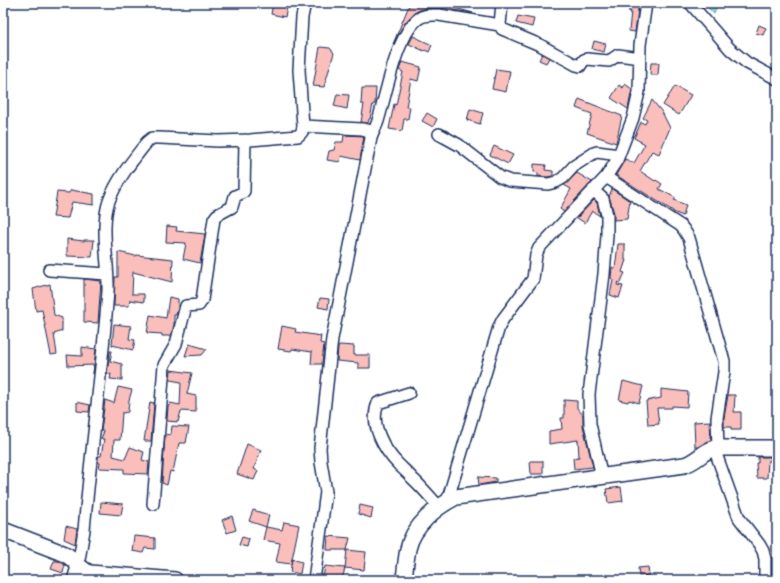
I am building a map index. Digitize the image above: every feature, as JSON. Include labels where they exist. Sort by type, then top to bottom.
[{"type":"street","points":[[73,580],[84,530],[106,322],[106,230],[109,202],[114,189],[121,177],[149,140],[160,138],[218,141],[298,136],[302,132],[300,70],[302,17],[305,3]]},
{"type":"street","points":[[502,3],[500,25],[502,29],[540,45],[578,66],[582,65],[584,60],[587,59],[609,61],[620,55],[640,58]]},
{"type":"street","points":[[443,505],[501,323],[533,279],[536,254],[539,248],[606,177],[614,166],[619,155],[633,118],[639,92],[640,58],[646,3]]},
{"type":"street","points":[[690,3],[730,49],[747,63],[777,79]]},
{"type":"street","points":[[314,580],[326,492],[320,448],[332,339],[371,138],[378,122],[390,73],[402,42],[410,27],[418,19],[428,15],[438,15],[500,25]]},
{"type":"street","points":[[302,126],[362,128],[370,133],[371,138]]},
{"type":"street","points":[[439,134],[459,145],[500,177],[510,181],[548,184],[563,178],[574,166],[594,153],[597,152],[619,155]]},
{"type":"street","points":[[153,504],[164,365],[176,344],[185,307],[187,305],[200,305],[202,300],[214,220],[217,215],[231,208],[235,196],[244,191],[245,140]]},
{"type":"street","points":[[606,177],[680,226],[689,238],[724,361],[724,372],[717,418],[716,447],[739,518],[763,551],[765,559],[765,580]]},
{"type":"street","points":[[593,190],[603,199],[607,215],[604,274],[589,394],[590,424],[602,477]]},
{"type":"street","points":[[49,270],[107,274]]},
{"type":"street","points":[[409,393],[378,403],[375,414],[376,425],[382,442],[398,464],[443,505]]},
{"type":"street","points":[[404,580],[408,549],[412,539],[422,523],[443,505],[456,497],[684,465],[694,461],[704,452],[716,447],[777,448]]},
{"type":"street","points":[[3,530],[65,554],[72,558],[84,571],[90,573],[175,580]]},
{"type":"water","points":[[704,3],[718,3],[714,14]]},
{"type":"building","points":[[273,3],[288,3],[285,17],[271,14]]},
{"type":"building","points":[[410,3],[438,3],[473,13],[439,8],[427,8],[420,10],[414,13],[405,23],[393,44]]},
{"type":"building","points":[[629,3],[639,3],[635,32],[629,31],[631,11],[629,12]]},
{"type":"building","points":[[518,16],[534,19],[532,27],[516,23]]},
{"type":"building","points":[[759,25],[766,28],[763,35],[756,33]]},
{"type":"building","points":[[413,36],[432,45],[429,52],[409,44]]},
{"type":"building","points":[[594,41],[606,44],[604,52],[592,49]]},
{"type":"building","points":[[320,47],[330,48],[334,53],[324,87],[313,86]]},
{"type":"building","points":[[542,54],[549,58],[546,63],[539,60]]},
{"type":"building","points":[[402,62],[421,67],[418,81],[411,79],[406,107],[410,107],[408,119],[404,119],[402,131],[389,129],[403,72],[399,70]]},
{"type":"building","points":[[651,63],[659,63],[658,75],[650,75]]},
{"type":"building","points":[[496,69],[510,71],[506,92],[492,89]]},
{"type":"building","points":[[625,84],[632,89],[628,109],[611,98],[619,85],[623,88]]},
{"type":"building","points":[[675,86],[691,95],[679,115],[663,105]]},
{"type":"building","points":[[362,88],[376,88],[375,104],[373,104],[368,123],[361,122],[364,104],[361,104]]},
{"type":"building","points":[[337,94],[349,95],[347,109],[334,106]]},
{"type":"building","points":[[579,99],[622,116],[616,143],[587,133],[592,114],[576,108]]},
{"type":"building","points":[[652,100],[662,112],[670,128],[659,154],[652,151],[640,171],[662,184],[659,189],[676,198],[674,200],[686,205],[683,216],[673,212],[616,175],[625,159],[634,163],[645,144],[634,138],[641,122],[645,124],[647,120],[643,118]]},
{"type":"building","points":[[470,109],[483,113],[480,124],[467,120]]},
{"type":"building","points":[[427,113],[437,119],[433,127],[422,121]]},
{"type":"building","points":[[344,135],[364,136],[360,160],[341,156],[340,162],[327,160],[329,151],[334,150],[336,142],[343,142]]},
{"type":"building","points":[[494,146],[513,155],[508,164],[490,155]]},
{"type":"building","points":[[534,164],[546,165],[545,170],[553,171],[553,176],[538,176],[538,173],[534,172]]},
{"type":"building","points":[[577,173],[592,182],[564,212],[560,209],[571,189],[564,185]]},
{"type":"building","points":[[612,189],[630,201],[627,219],[614,220],[614,213],[609,196]]},
{"type":"building","points":[[71,190],[94,194],[94,205],[72,202],[68,218],[53,217],[57,192],[69,193]]},
{"type":"building","points":[[594,200],[597,203],[600,216],[592,211],[585,223],[577,218]]},
{"type":"building","points":[[167,226],[177,227],[176,231],[205,234],[200,263],[183,259],[186,243],[166,242]]},
{"type":"building","points":[[67,239],[84,241],[94,240],[92,257],[67,256]]},
{"type":"building","points":[[618,244],[625,244],[626,260],[622,272],[625,273],[620,283],[618,282],[617,285],[623,286],[619,298],[610,295],[613,280],[611,278],[612,267],[615,269]]},
{"type":"building","points":[[118,252],[136,256],[173,259],[172,282],[133,272],[132,294],[144,294],[144,302],[130,300],[129,306],[114,306],[115,277],[118,277]]},
{"type":"building","points":[[84,279],[101,281],[98,323],[84,322]]},
{"type":"building","points":[[50,284],[54,315],[62,318],[62,331],[54,334],[57,354],[51,355],[42,310],[36,311],[33,289]]},
{"type":"building","points":[[169,297],[178,299],[178,308],[176,315],[174,315],[174,325],[171,336],[147,333],[150,315],[166,318]]},
{"type":"building","points":[[320,298],[329,299],[328,309],[318,307]]},
{"type":"building","points":[[114,324],[131,326],[129,339],[135,340],[133,350],[112,345]]},
{"type":"building","points":[[282,326],[296,329],[295,332],[321,336],[320,343],[324,344],[322,364],[311,364],[312,352],[292,349],[291,351],[278,349]]},
{"type":"building","points":[[189,344],[207,349],[202,355],[185,356]]},
{"type":"building","points":[[338,346],[354,346],[354,355],[370,355],[370,368],[358,368],[358,363],[337,361]]},
{"type":"building","points":[[82,347],[96,349],[93,374],[94,365],[68,366],[67,355],[82,356]]},
{"type":"building","points":[[110,351],[112,351],[110,361],[122,364],[122,380],[110,379],[111,374],[107,374]]},
{"type":"building","points":[[171,370],[192,373],[187,394],[196,396],[196,412],[181,411],[178,422],[167,421],[168,406],[170,403],[180,405],[181,382],[170,380]]},
{"type":"building","points":[[623,381],[643,386],[639,403],[629,400],[628,402],[619,400]]},
{"type":"building","points":[[118,387],[132,390],[128,412],[122,413],[120,440],[114,440],[113,456],[125,459],[130,447],[144,452],[142,460],[149,462],[148,474],[124,473],[124,469],[99,468],[100,463],[98,462],[98,456],[101,456],[104,439],[101,439],[104,431],[101,431],[105,400],[114,403]]},
{"type":"building","points":[[661,389],[688,392],[687,407],[672,406],[672,408],[657,408],[659,424],[648,425],[646,401],[661,398]]},
{"type":"building","points":[[728,395],[735,395],[734,412],[741,412],[741,430],[731,430],[731,427],[724,427]]},
{"type":"building","points":[[564,400],[577,401],[577,408],[583,415],[583,426],[593,467],[574,469],[573,458],[579,457],[578,440],[549,444],[549,431],[562,429],[561,418],[564,418]]},
{"type":"building","points":[[77,402],[90,405],[89,412],[77,411]]},
{"type":"building","points":[[150,402],[154,403],[151,441],[144,441]]},
{"type":"building","points":[[710,421],[711,440],[698,447],[695,447],[694,422]]},
{"type":"building","points":[[172,426],[189,427],[186,443],[179,443],[173,472],[170,471],[167,485],[162,483],[165,435],[171,434]]},
{"type":"building","points":[[247,444],[261,450],[254,469],[258,471],[254,480],[237,474]]},
{"type":"building","points":[[758,457],[771,457],[771,461],[768,461],[767,478],[757,478],[756,463],[758,463]]},
{"type":"building","points":[[530,461],[543,461],[543,474],[531,474]]},
{"type":"building","points":[[478,477],[496,478],[496,482],[479,485]]},
{"type":"building","points":[[621,487],[623,501],[608,503],[606,489]]},
{"type":"building","points":[[101,502],[123,504],[121,515],[100,513]]},
{"type":"building","points":[[360,505],[373,508],[371,518],[358,514]]},
{"type":"building","points":[[253,510],[269,515],[266,527],[249,521]]},
{"type":"building","points":[[232,516],[236,530],[227,533],[222,520]]},
{"type":"building","points":[[284,522],[299,525],[291,564],[276,562],[280,543],[263,540],[266,527],[282,530]]},
{"type":"building","points":[[66,526],[77,529],[75,544],[64,539]]},
{"type":"building","points":[[134,536],[155,538],[155,549],[145,548],[143,553],[132,551]]},
{"type":"building","points":[[328,536],[350,538],[347,550],[327,550]]},
{"type":"building","points":[[242,537],[249,539],[247,547],[239,545]]},
{"type":"building","points":[[347,550],[366,552],[364,570],[345,568]]},
{"type":"building","points":[[292,559],[302,562],[300,574],[290,572]]},
{"type":"building","points":[[54,561],[59,561],[65,565],[63,573],[51,569]]},
{"type":"building","points":[[325,566],[345,568],[342,580],[323,578]]},
{"type":"building","points":[[648,567],[649,575],[639,576],[638,568]]}]
